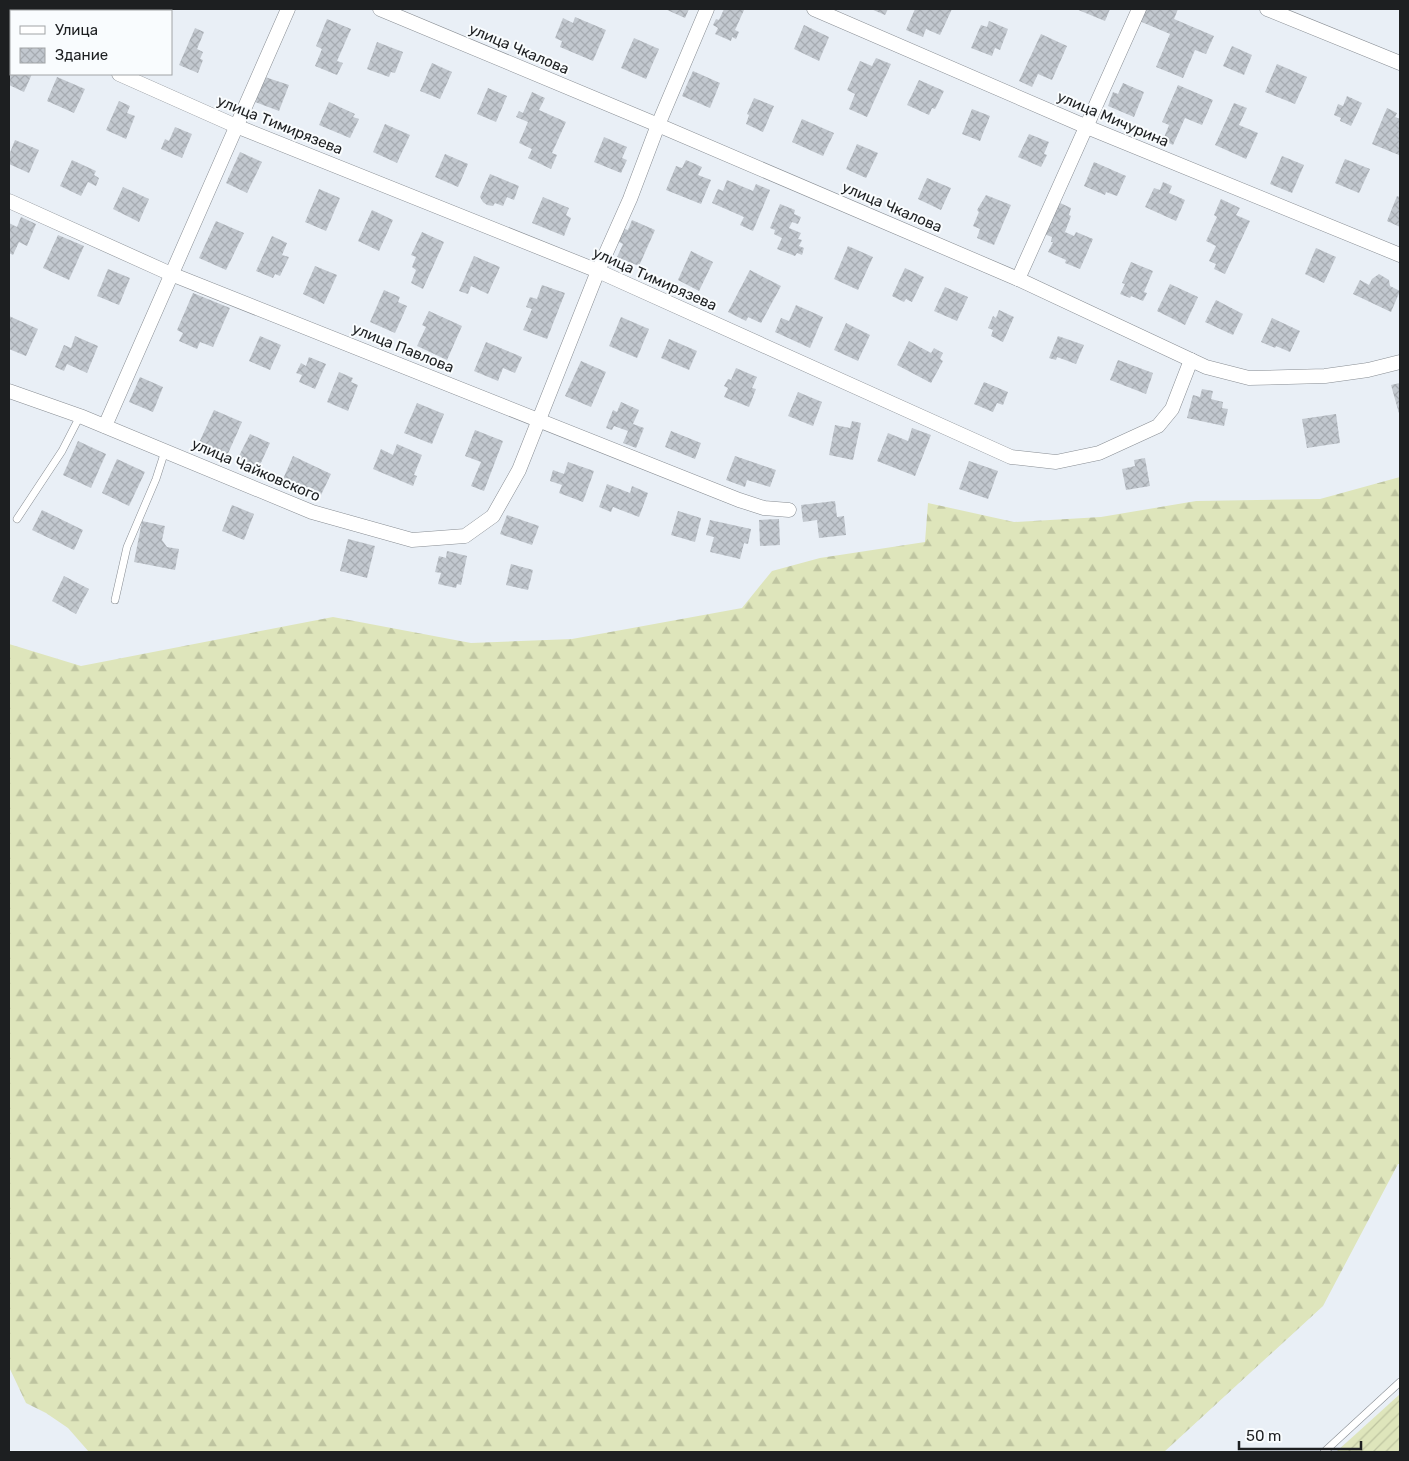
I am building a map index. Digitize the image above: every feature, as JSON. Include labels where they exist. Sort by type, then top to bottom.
[{"type":"street","points":[[105,426],[288,9]]},
{"type":"street","name":"улица Чкалова","points":[[380,9],[658,124],[1018,279],[1206,367],[1249,378],[1325,376],[1368,370],[1400,362]]},
{"type":"street","points":[[538,420],[598,271],[630,199],[658,124],[707,9]]},
{"type":"street","name":"улица Мичурина","points":[[814,9],[1087,127],[1400,255]]},
{"type":"street","points":[[1018,279],[1138,9]]},
{"type":"street","points":[[1267,9],[1400,63]]},
{"type":"street","name":"улица Тимирязева","points":[[121,75],[236,126],[598,271],[1011,457],[1056,462],[1099,453],[1158,426],[1172,409],[1191,360]]},
{"type":"street","name":"улица Павлова","points":[[9,201],[172,274],[739,500],[764,508],[790,510]]},
{"type":"street","name":"улица Чайковского","points":[[9,391],[80,416],[166,450],[312,512],[412,540],[465,536],[493,516],[519,470],[538,420]]},
{"type":"lane","points":[[17,519],[62,452],[80,416]]},
{"type":"lane","points":[[115,600],[127,546],[156,479],[166,450]]},
{"type":"lane","points":[[1324,1452],[1400,1382]]},
{"type":"green space","points":[[1400,477],[1400,1164],[1398,1164],[1323,1306],[1164,1452],[89,1452],[68,1428],[46,1413],[26,1403],[9,1367],[9,644],[81,666],[333,617],[471,643],[572,639],[742,608],[772,571],[820,558],[925,542],[928,503],[1014,522],[1101,517],[1196,501],[1320,499]]},
{"type":"green space","points":[[1400,1394],[1400,1452],[1336,1452]]},
{"type":"building","points":[[68,9],[92,9],[92,10]]},
{"type":"building","points":[[665,9],[689,9],[685,18]]},
{"type":"building","points":[[724,9],[744,10],[735,30],[739,32],[736,39],[732,37],[731,41],[715,34],[718,28],[713,25],[716,19],[719,20]]},
{"type":"building","points":[[871,9],[888,9],[885,15]]},
{"type":"building","points":[[915,9],[952,9],[940,35],[926,29],[923,37],[906,30]]},
{"type":"building","points":[[1076,9],[1110,9],[1105,21]]},
{"type":"building","points":[[1142,9],[1178,9],[1174,19],[1214,36],[1206,54],[1195,50],[1183,78],[1156,67],[1170,34],[1137,20]]},
{"type":"building","points":[[575,17],[606,30],[593,61],[560,47],[562,41],[555,38],[563,18],[573,23]]},
{"type":"building","points":[[327,19],[351,29],[337,61],[343,63],[337,75],[315,66],[322,49],[316,46]]},
{"type":"building","points":[[989,21],[1008,29],[1000,50],[995,48],[992,56],[971,48],[981,25],[987,27]]},
{"type":"building","points":[[804,25],[829,37],[819,61],[794,49]]},
{"type":"building","points":[[195,28],[204,32],[197,49],[203,52],[200,59],[203,60],[198,73],[179,65]]},
{"type":"building","points":[[1041,34],[1067,46],[1052,80],[1038,74],[1032,87],[1019,81]]},
{"type":"building","points":[[634,38],[659,49],[646,79],[621,68]]},
{"type":"building","points":[[377,42],[403,52],[395,73],[391,72],[389,77],[367,69]]},
{"type":"building","points":[[1232,46],[1252,55],[1244,75],[1223,66]]},
{"type":"building","points":[[9,56],[10,75],[32,75],[24,92],[9,85]]},
{"type":"building","points":[[876,58],[891,64],[867,117],[849,109],[855,94],[847,90],[860,61],[872,66]]},
{"type":"building","points":[[432,63],[452,72],[440,99],[420,91]]},
{"type":"building","points":[[1277,64],[1307,77],[1295,104],[1265,92]]},
{"type":"building","points":[[693,71],[720,83],[710,108],[682,96]]},
{"type":"building","points":[[57,77],[85,89],[74,113],[47,101]]},
{"type":"building","points":[[265,77],[289,85],[279,111],[255,102]]},
{"type":"building","points":[[919,80],[944,91],[935,109],[932,108],[929,115],[907,105]]},
{"type":"building","points":[[1123,83],[1144,92],[1134,117],[1108,106],[1113,92],[1118,94]]},
{"type":"building","points":[[1178,85],[1213,100],[1202,125],[1185,118],[1173,145],[1163,140],[1169,125],[1162,122]]},
{"type":"building","points":[[488,88],[507,96],[496,122],[477,114]]},
{"type":"building","points":[[532,92],[545,98],[539,110],[566,122],[552,153],[557,155],[551,169],[528,158],[532,149],[519,143],[528,122],[516,117],[519,111],[523,113]]},
{"type":"building","points":[[1347,96],[1362,103],[1351,126],[1340,121],[1341,118],[1334,115],[1338,104],[1343,106]]},
{"type":"building","points":[[754,98],[774,106],[763,132],[746,124],[749,115],[747,114]]},
{"type":"building","points":[[119,101],[130,106],[127,113],[135,116],[126,139],[106,130]]},
{"type":"building","points":[[329,102],[355,114],[353,117],[359,119],[350,138],[319,125]]},
{"type":"building","points":[[1234,103],[1247,108],[1239,125],[1258,133],[1246,159],[1215,145]]},
{"type":"building","points":[[1387,108],[1397,113],[1395,117],[1400,119],[1399,155],[1372,144]]},
{"type":"building","points":[[972,109],[990,116],[980,141],[962,134]]},
{"type":"building","points":[[802,119],[834,133],[823,156],[792,142]]},
{"type":"building","points":[[385,124],[410,135],[397,163],[373,152]]},
{"type":"building","points":[[175,127],[192,134],[182,158],[161,149],[165,139],[169,141]]},
{"type":"building","points":[[1029,134],[1049,142],[1044,154],[1047,155],[1041,167],[1018,157]]},
{"type":"building","points":[[604,137],[627,147],[622,158],[627,160],[621,173],[594,162]]},
{"type":"building","points":[[15,140],[39,150],[29,173],[9,164],[9,155]]},
{"type":"building","points":[[857,144],[878,153],[866,178],[846,169]]},
{"type":"building","points":[[240,152],[262,162],[247,193],[226,183]]},
{"type":"building","points":[[445,154],[468,164],[458,187],[435,177]]},
{"type":"building","points":[[1282,156],[1304,165],[1292,193],[1270,184]]},
{"type":"building","points":[[1345,159],[1370,169],[1359,193],[1335,183]]},
{"type":"building","points":[[72,160],[96,171],[94,175],[99,178],[96,186],[88,182],[81,196],[60,186]]},
{"type":"building","points":[[686,160],[702,167],[698,175],[711,180],[701,204],[666,190],[676,166],[682,168]]},
{"type":"building","points":[[1094,162],[1126,176],[1117,196],[1106,192],[1105,195],[1084,186]]},
{"type":"building","points":[[490,174],[519,186],[514,200],[507,197],[503,206],[495,203],[493,206],[487,205],[483,202],[480,197]]},
{"type":"building","points":[[927,178],[951,188],[941,210],[918,199]]},
{"type":"building","points":[[727,180],[753,191],[756,184],[770,190],[753,231],[740,225],[744,217],[712,203],[718,189],[723,191]]},
{"type":"building","points":[[1163,182],[1172,186],[1169,193],[1185,200],[1176,221],[1145,207],[1154,188],[1160,190]]},
{"type":"building","points":[[123,187],[149,199],[139,222],[113,209]]},
{"type":"building","points":[[319,189],[340,198],[326,231],[305,222]]},
{"type":"building","points":[[986,195],[1011,205],[994,245],[977,238],[980,229],[973,226],[979,212],[977,210]]},
{"type":"building","points":[[1397,196],[1400,197],[1400,227],[1387,221]]},
{"type":"building","points":[[543,197],[569,208],[566,215],[571,218],[564,236],[532,223]]},
{"type":"building","points":[[1221,199],[1240,208],[1236,215],[1250,221],[1225,274],[1214,269],[1216,264],[1209,261],[1216,246],[1206,241],[1217,217],[1214,215]]},
{"type":"building","points":[[1058,202],[1071,208],[1069,215],[1071,216],[1065,232],[1074,236],[1076,232],[1093,239],[1080,269],[1065,263],[1066,260],[1048,252],[1053,242],[1051,242],[1052,237],[1044,234]]},
{"type":"building","points":[[780,204],[795,210],[794,214],[801,217],[798,224],[792,222],[789,228],[801,233],[798,239],[802,240],[799,246],[804,248],[802,255],[797,253],[795,256],[777,249],[782,238],[774,234],[775,230],[770,228]]},
{"type":"building","points":[[372,210],[393,220],[379,251],[358,241]]},
{"type":"building","points":[[21,217],[36,224],[27,246],[19,242],[13,255],[9,253],[9,223],[17,227]]},
{"type":"building","points":[[632,220],[655,230],[639,266],[617,257],[623,244],[617,241],[622,228],[628,230]]},
{"type":"building","points":[[216,221],[244,233],[226,270],[199,258]]},
{"type":"building","points":[[422,232],[444,242],[423,289],[411,283],[416,270],[412,267],[416,257],[411,255]]},
{"type":"building","points":[[58,235],[84,246],[69,280],[43,268]]},
{"type":"building","points":[[272,236],[287,243],[282,255],[289,257],[280,276],[275,274],[273,278],[256,271]]},
{"type":"building","points":[[848,246],[873,257],[858,290],[834,279]]},
{"type":"building","points":[[1316,248],[1336,257],[1324,283],[1305,274]]},
{"type":"building","points":[[691,251],[713,262],[699,291],[678,280]]},
{"type":"building","points":[[474,256],[500,267],[488,294],[471,286],[468,294],[459,291]]},
{"type":"building","points":[[1131,262],[1153,271],[1144,292],[1147,293],[1143,301],[1120,294],[1125,284],[1122,283]]},
{"type":"building","points":[[315,266],[337,275],[324,304],[303,294]]},
{"type":"building","points":[[905,268],[924,277],[912,302],[906,299],[904,302],[892,296]]},
{"type":"building","points":[[108,269],[130,278],[119,305],[97,296]]},
{"type":"building","points":[[750,270],[781,286],[761,323],[748,317],[746,321],[728,312]]},
{"type":"building","points":[[1379,274],[1389,280],[1390,286],[1400,291],[1391,312],[1353,294],[1360,280],[1369,285],[1372,279]]},
{"type":"building","points":[[1170,284],[1198,297],[1185,325],[1157,311]]},
{"type":"building","points":[[542,285],[565,293],[547,339],[523,330],[532,309],[526,307],[530,297],[537,299]]},
{"type":"building","points":[[945,287],[968,297],[957,321],[934,311]]},
{"type":"building","points":[[384,290],[400,297],[398,302],[407,306],[395,333],[370,322]]},
{"type":"building","points":[[193,293],[230,308],[213,347],[200,342],[197,349],[179,341],[183,333],[177,330]]},
{"type":"building","points":[[1216,300],[1243,314],[1233,335],[1205,322]]},
{"type":"building","points":[[796,305],[823,317],[810,348],[775,332],[781,318],[789,321]]},
{"type":"building","points":[[999,310],[1014,317],[1003,342],[991,336],[993,330],[988,328],[993,316],[996,318]]},
{"type":"building","points":[[429,311],[462,326],[447,360],[417,346],[426,327],[422,325]]},
{"type":"building","points":[[9,316],[38,329],[26,356],[9,349]]},
{"type":"building","points":[[621,317],[649,329],[637,358],[609,346]]},
{"type":"building","points":[[1272,318],[1300,331],[1290,352],[1261,342]]},
{"type":"building","points":[[846,323],[870,335],[858,361],[834,350]]},
{"type":"building","points":[[75,336],[98,346],[87,373],[67,364],[64,371],[55,367],[64,345],[71,348]]},
{"type":"building","points":[[260,336],[281,345],[270,370],[249,361]]},
{"type":"building","points":[[1058,336],[1084,345],[1076,364],[1057,357],[1056,360],[1049,358]]},
{"type":"building","points":[[669,339],[697,351],[689,370],[661,358]]},
{"type":"building","points":[[909,341],[931,353],[934,348],[943,353],[940,359],[943,361],[931,383],[897,365]]},
{"type":"building","points":[[486,342],[522,357],[515,373],[503,368],[498,381],[474,371]]},
{"type":"building","points":[[309,357],[326,364],[315,389],[299,382],[302,375],[296,373],[301,363],[306,366]]},
{"type":"building","points":[[1118,360],[1153,373],[1146,394],[1110,380]]},
{"type":"building","points":[[581,361],[606,372],[591,407],[565,396]]},
{"type":"building","points":[[736,368],[757,377],[752,388],[756,389],[749,407],[724,397],[728,388],[724,386],[728,379],[731,380]]},
{"type":"building","points":[[339,372],[353,378],[351,382],[358,385],[348,411],[327,402]]},
{"type":"building","points":[[140,377],[163,387],[153,412],[129,402]]},
{"type":"building","points":[[984,382],[1008,392],[1003,405],[997,403],[993,412],[974,404]]},
{"type":"building","points":[[1400,383],[1400,417],[1391,385]]},
{"type":"building","points":[[1202,389],[1213,391],[1211,399],[1223,402],[1222,408],[1228,409],[1224,426],[1187,418],[1193,395],[1200,397]]},
{"type":"building","points":[[798,392],[822,402],[813,426],[788,416]]},
{"type":"building","points":[[621,402],[639,410],[633,424],[644,428],[636,448],[623,443],[628,431],[614,426],[612,430],[606,428],[613,410],[617,412]]},
{"type":"building","points":[[417,403],[444,414],[432,444],[404,433]]},
{"type":"building","points":[[214,410],[242,422],[226,458],[198,445]]},
{"type":"building","points":[[1336,414],[1340,443],[1307,448],[1302,419]]},
{"type":"building","points":[[852,421],[861,423],[853,460],[829,455],[835,425],[850,428]]},
{"type":"building","points":[[912,428],[931,435],[915,476],[877,461],[888,433],[908,441]]},
{"type":"building","points":[[475,430],[503,441],[484,491],[471,486],[481,462],[465,456]]},
{"type":"building","points":[[671,431],[701,443],[695,459],[665,447]]},
{"type":"building","points":[[250,434],[270,443],[259,467],[238,458]]},
{"type":"building","points":[[78,441],[106,454],[91,488],[63,475]]},
{"type":"building","points":[[397,444],[422,455],[414,475],[417,476],[413,486],[373,469],[381,449],[393,455]]},
{"type":"building","points":[[293,456],[331,474],[321,495],[308,489],[305,497],[280,486]]},
{"type":"building","points":[[735,456],[776,470],[770,487],[747,480],[745,487],[726,480]]},
{"type":"building","points":[[1145,458],[1150,486],[1126,490],[1122,469],[1135,466],[1134,460]]},
{"type":"building","points":[[117,459],[145,472],[129,506],[102,493]]},
{"type":"building","points":[[969,461],[998,471],[988,499],[959,489]]},
{"type":"building","points":[[568,462],[594,471],[583,502],[559,493],[562,485],[550,481],[553,470],[564,474]]},
{"type":"building","points":[[607,484],[630,493],[632,486],[648,493],[639,517],[613,507],[611,512],[599,507]]},
{"type":"building","points":[[835,501],[837,517],[844,516],[846,535],[819,538],[817,520],[803,522],[801,505]]},
{"type":"building","points":[[232,505],[254,514],[244,540],[222,531]]},
{"type":"building","points":[[42,510],[83,530],[74,550],[32,530]]},
{"type":"building","points":[[678,511],[701,518],[695,542],[671,535]]},
{"type":"building","points":[[507,515],[539,526],[532,545],[500,534]]},
{"type":"building","points":[[779,519],[780,545],[760,546],[759,520]]},
{"type":"building","points":[[710,520],[751,529],[748,544],[744,543],[740,559],[710,552],[714,537],[706,535]]},
{"type":"building","points":[[142,521],[165,526],[162,540],[167,547],[179,549],[175,570],[134,562]]},
{"type":"building","points":[[348,539],[375,546],[367,578],[340,571]]},
{"type":"building","points":[[447,551],[467,556],[461,585],[457,584],[456,588],[438,584],[441,573],[435,572],[439,556],[446,558]]},
{"type":"building","points":[[511,564],[533,570],[528,590],[506,585]]},
{"type":"building","points":[[64,576],[89,589],[76,614],[52,601]]}]
